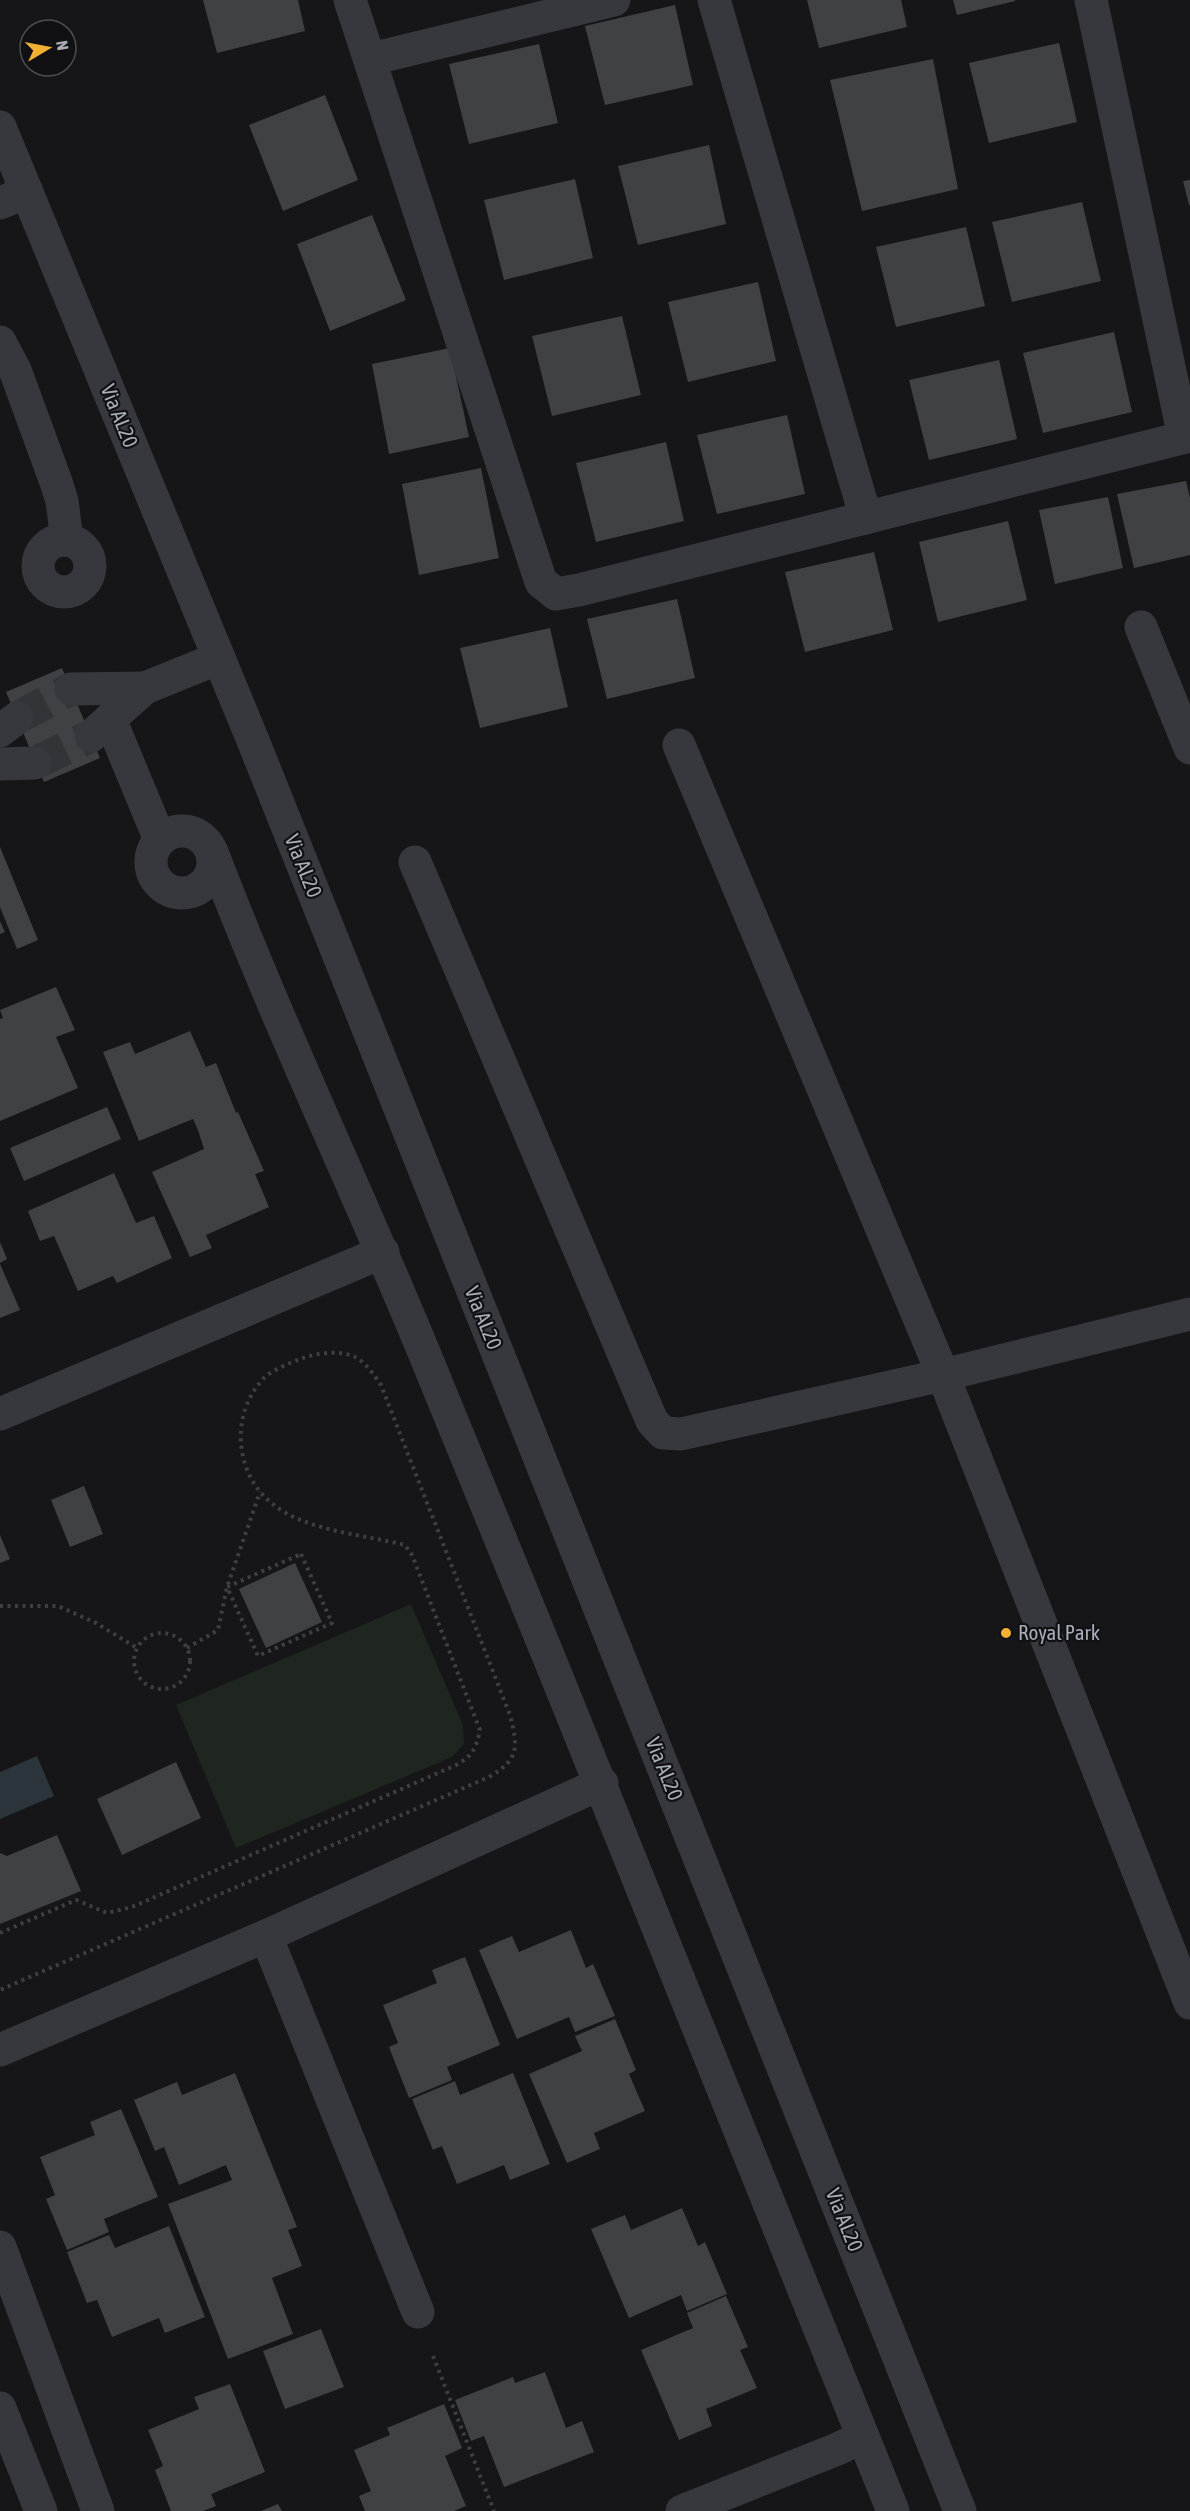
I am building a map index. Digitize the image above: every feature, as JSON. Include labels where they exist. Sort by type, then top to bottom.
[{"type":"street","points":[[350,0],[541,582],[556,594],[579,591],[1187,437],[1091,0]]},
{"type":"street","points":[[370,59],[614,0]]},
{"type":"street","points":[[714,0],[866,518]]},
{"type":"street","name":"Via AL20","points":[[0,127],[13,198],[219,658],[960,2511]]},
{"type":"street","points":[[0,342],[15,370],[56,482],[62,501],[67,540]]},
{"type":"street","points":[[1141,627],[1190,748]]},
{"type":"street","points":[[159,840],[100,727],[145,688],[219,658]]},
{"type":"street","points":[[71,690],[145,688]]},
{"type":"street","points":[[679,745],[943,1375],[1190,2003]]},
{"type":"street","points":[[0,764],[35,763]]},
{"type":"street","points":[[212,852],[212,870],[202,886],[195,890],[184,893],[174,892],[157,880],[152,870],[151,859],[159,840],[179,831],[189,831],[200,835],[212,852],[238,921],[383,1252],[602,1783],[893,2511]]},
{"type":"street","points":[[415,862],[652,1421],[663,1433],[681,1434],[943,1375],[1190,1314]]},
{"type":"street","points":[[195,890],[225,907],[238,921]]},
{"type":"street","points":[[0,1414],[383,1252]]},
{"type":"street","points":[[0,2050],[266,1936],[602,1783]]},
{"type":"street","points":[[266,1936],[418,2312]]},
{"type":"street","points":[[0,2247],[98,2511]]},
{"type":"street","points":[[0,2408],[41,2511]]},
{"type":"street","points":[[682,2511],[835,2451],[863,2437]]},
{"type":"path","points":[[0,1933],[76,1900],[107,1913],[132,1907],[461,1763],[467,1760],[476,1749],[480,1730],[412,1555],[405,1545],[310,1523],[291,1516],[260,1492],[247,1472],[241,1451],[241,1430],[245,1410],[253,1392],[264,1378],[297,1360],[316,1354],[337,1353],[354,1356],[368,1368],[381,1385],[510,1714],[516,1738],[515,1756],[504,1769],[489,1777],[0,1990]]},
{"type":"path","points":[[187,1648],[218,1630],[228,1587],[260,1492]]},
{"type":"path","points":[[301,1554],[332,1623],[258,1656],[228,1587],[301,1554]]},
{"type":"path","points":[[0,1606],[58,1606],[96,1623],[137,1647]]},
{"type":"path","points":[[158,1633],[174,1636],[187,1648],[190,1657],[186,1676],[180,1683],[162,1690],[144,1683],[138,1676],[135,1666],[137,1647],[149,1636],[158,1633]]},
{"type":"path","points":[[433,2356],[494,2511]]},
{"type":"shaded area","points":[[411,1604],[463,1725],[464,1744],[452,1757],[236,1848],[176,1705]]},
{"type":"shaded area","points":[[37,1756],[54,1796],[0,1819],[0,1772]]},
{"type":"building","points":[[203,0],[298,0],[305,31],[217,53]]},
{"type":"building","points":[[807,0],[901,0],[907,27],[819,48]]},
{"type":"building","points":[[953,0],[1015,0],[1015,1],[957,15]]},
{"type":"building","points":[[675,5],[693,85],[605,105],[585,26]]},
{"type":"building","points":[[1059,43],[1077,122],[989,143],[969,63]]},
{"type":"building","points":[[539,44],[558,123],[469,144],[449,64]]},
{"type":"building","points":[[933,59],[958,189],[862,211],[830,80]]},
{"type":"building","points":[[325,95],[358,180],[283,211],[249,125]]},
{"type":"building","points":[[709,145],[726,224],[638,245],[618,166]]},
{"type":"building","points":[[575,179],[593,258],[504,280],[484,200]]},
{"type":"building","points":[[1190,180],[1190,205],[1189,205],[1183,181]]},
{"type":"building","points":[[1082,202],[1101,281],[1012,302],[992,222]]},
{"type":"building","points":[[372,215],[406,300],[330,331],[297,244]]},
{"type":"building","points":[[966,227],[985,306],[896,327],[876,247]]},
{"type":"building","points":[[758,282],[776,361],[688,382],[668,302]]},
{"type":"building","points":[[622,316],[641,395],[552,416],[532,336]]},
{"type":"building","points":[[1114,332],[1132,412],[1043,433],[1023,353]]},
{"type":"building","points":[[450,348],[469,437],[389,454],[372,364]]},
{"type":"building","points":[[999,360],[1017,439],[929,460],[909,380]]},
{"type":"building","points":[[787,415],[805,494],[717,514],[697,435]]},
{"type":"building","points":[[666,442],[684,521],[596,542],[576,463]]},
{"type":"building","points":[[481,468],[499,558],[419,575],[402,484]]},
{"type":"building","points":[[1186,481],[1190,498],[1190,555],[1134,568],[1117,494]]},
{"type":"building","points":[[1108,497],[1123,568],[1055,584],[1039,510]]},
{"type":"building","points":[[1008,521],[1027,600],[938,622],[919,542]]},
{"type":"building","points":[[874,552],[893,630],[805,652],[785,572]]},
{"type":"building","points":[[677,599],[695,678],[607,699],[587,619]]},
{"type":"building","points":[[550,628],[568,707],[480,728],[460,648]]},
{"type":"building","points":[[62,668],[100,758],[44,782],[6,692]]},
{"type":"building","points":[[0,847],[38,940],[17,949],[0,907]]},
{"type":"building","points":[[0,921],[5,932],[0,934]]},
{"type":"building","points":[[56,987],[75,1030],[56,1037],[78,1088],[0,1121],[0,1019],[3,1018],[0,1010]]},
{"type":"building","points":[[190,1031],[206,1067],[216,1063],[236,1113],[238,1112],[264,1171],[255,1174],[269,1207],[206,1235],[212,1248],[190,1257],[152,1172],[204,1149],[198,1130],[193,1119],[139,1141],[103,1052],[130,1042],[135,1054]]},
{"type":"building","points":[[107,1107],[121,1139],[24,1181],[10,1148]]},
{"type":"building","points":[[114,1173],[136,1223],[154,1216],[172,1258],[117,1283],[113,1276],[78,1291],[54,1236],[40,1241],[28,1211]]},
{"type":"building","points":[[0,1242],[7,1259],[0,1263]]},
{"type":"building","points":[[0,1264],[20,1310],[0,1318]]},
{"type":"building","points":[[84,1486],[103,1534],[70,1547],[51,1500]]},
{"type":"building","points":[[0,1535],[10,1559],[0,1563]]},
{"type":"building","points":[[295,1563],[322,1622],[266,1648],[239,1589]]},
{"type":"building","points":[[176,1762],[201,1818],[122,1855],[97,1799]]},
{"type":"building","points":[[57,1835],[81,1891],[0,1924],[0,1853],[7,1856]]},
{"type":"building","points":[[571,1930],[586,1968],[593,1964],[615,2016],[575,2032],[569,2017],[517,2039],[479,1950],[512,1936],[519,1952]]},
{"type":"building","points":[[465,1957],[500,2045],[447,2067],[452,2080],[409,2098],[389,2047],[398,2043],[383,2005],[437,1983],[432,1970]]},
{"type":"building","points":[[615,2019],[636,2070],[629,2074],[645,2111],[594,2133],[600,2149],[567,2163],[529,2074],[582,2051],[575,2036]]},
{"type":"building","points":[[235,2073],[297,2227],[288,2230],[302,2266],[272,2278],[293,2334],[228,2359],[168,2204],[232,2180],[226,2165],[179,2185],[164,2147],[155,2151],[134,2100],[177,2082],[182,2095]]},
{"type":"building","points":[[513,2073],[550,2164],[510,2180],[504,2165],[457,2184],[442,2146],[433,2150],[412,2099],[455,2081],[460,2095]]},
{"type":"building","points":[[121,2109],[158,2197],[104,2219],[109,2232],[67,2250],[46,2199],[55,2195],[40,2157],[95,2135],[90,2122]]},
{"type":"building","points":[[682,2208],[698,2246],[705,2242],[727,2294],[687,2311],[681,2295],[629,2318],[591,2229],[625,2215],[631,2230]]},
{"type":"building","points":[[169,2226],[205,2317],[165,2333],[159,2318],[112,2337],[97,2300],[87,2303],[67,2252],[109,2235],[115,2248]]},
{"type":"building","points":[[726,2296],[748,2347],[740,2350],[757,2388],[706,2409],[712,2426],[679,2440],[641,2350],[693,2328],[687,2313]]},
{"type":"building","points":[[321,2329],[344,2387],[285,2409],[263,2351]]},
{"type":"building","points":[[545,2372],[566,2428],[582,2421],[594,2452],[504,2487],[484,2436],[471,2441],[455,2400],[513,2377],[515,2383]]},
{"type":"building","points":[[230,2384],[265,2472],[211,2494],[216,2506],[203,2511],[171,2511],[155,2470],[163,2466],[148,2430],[199,2409],[194,2397]]},
{"type":"building","points":[[444,2404],[462,2448],[445,2456],[466,2506],[454,2511],[365,2511],[359,2496],[371,2491],[354,2450],[390,2435],[387,2428]]},
{"type":"building","points":[[278,2504],[282,2511],[261,2511]]},
{"type":"tunnel","points":[[17,718],[71,689]]},
{"type":"tunnel","points":[[35,763],[91,736]]},
{"type":"place","name":"Royal Park","points":[[1006,1633]]}]
